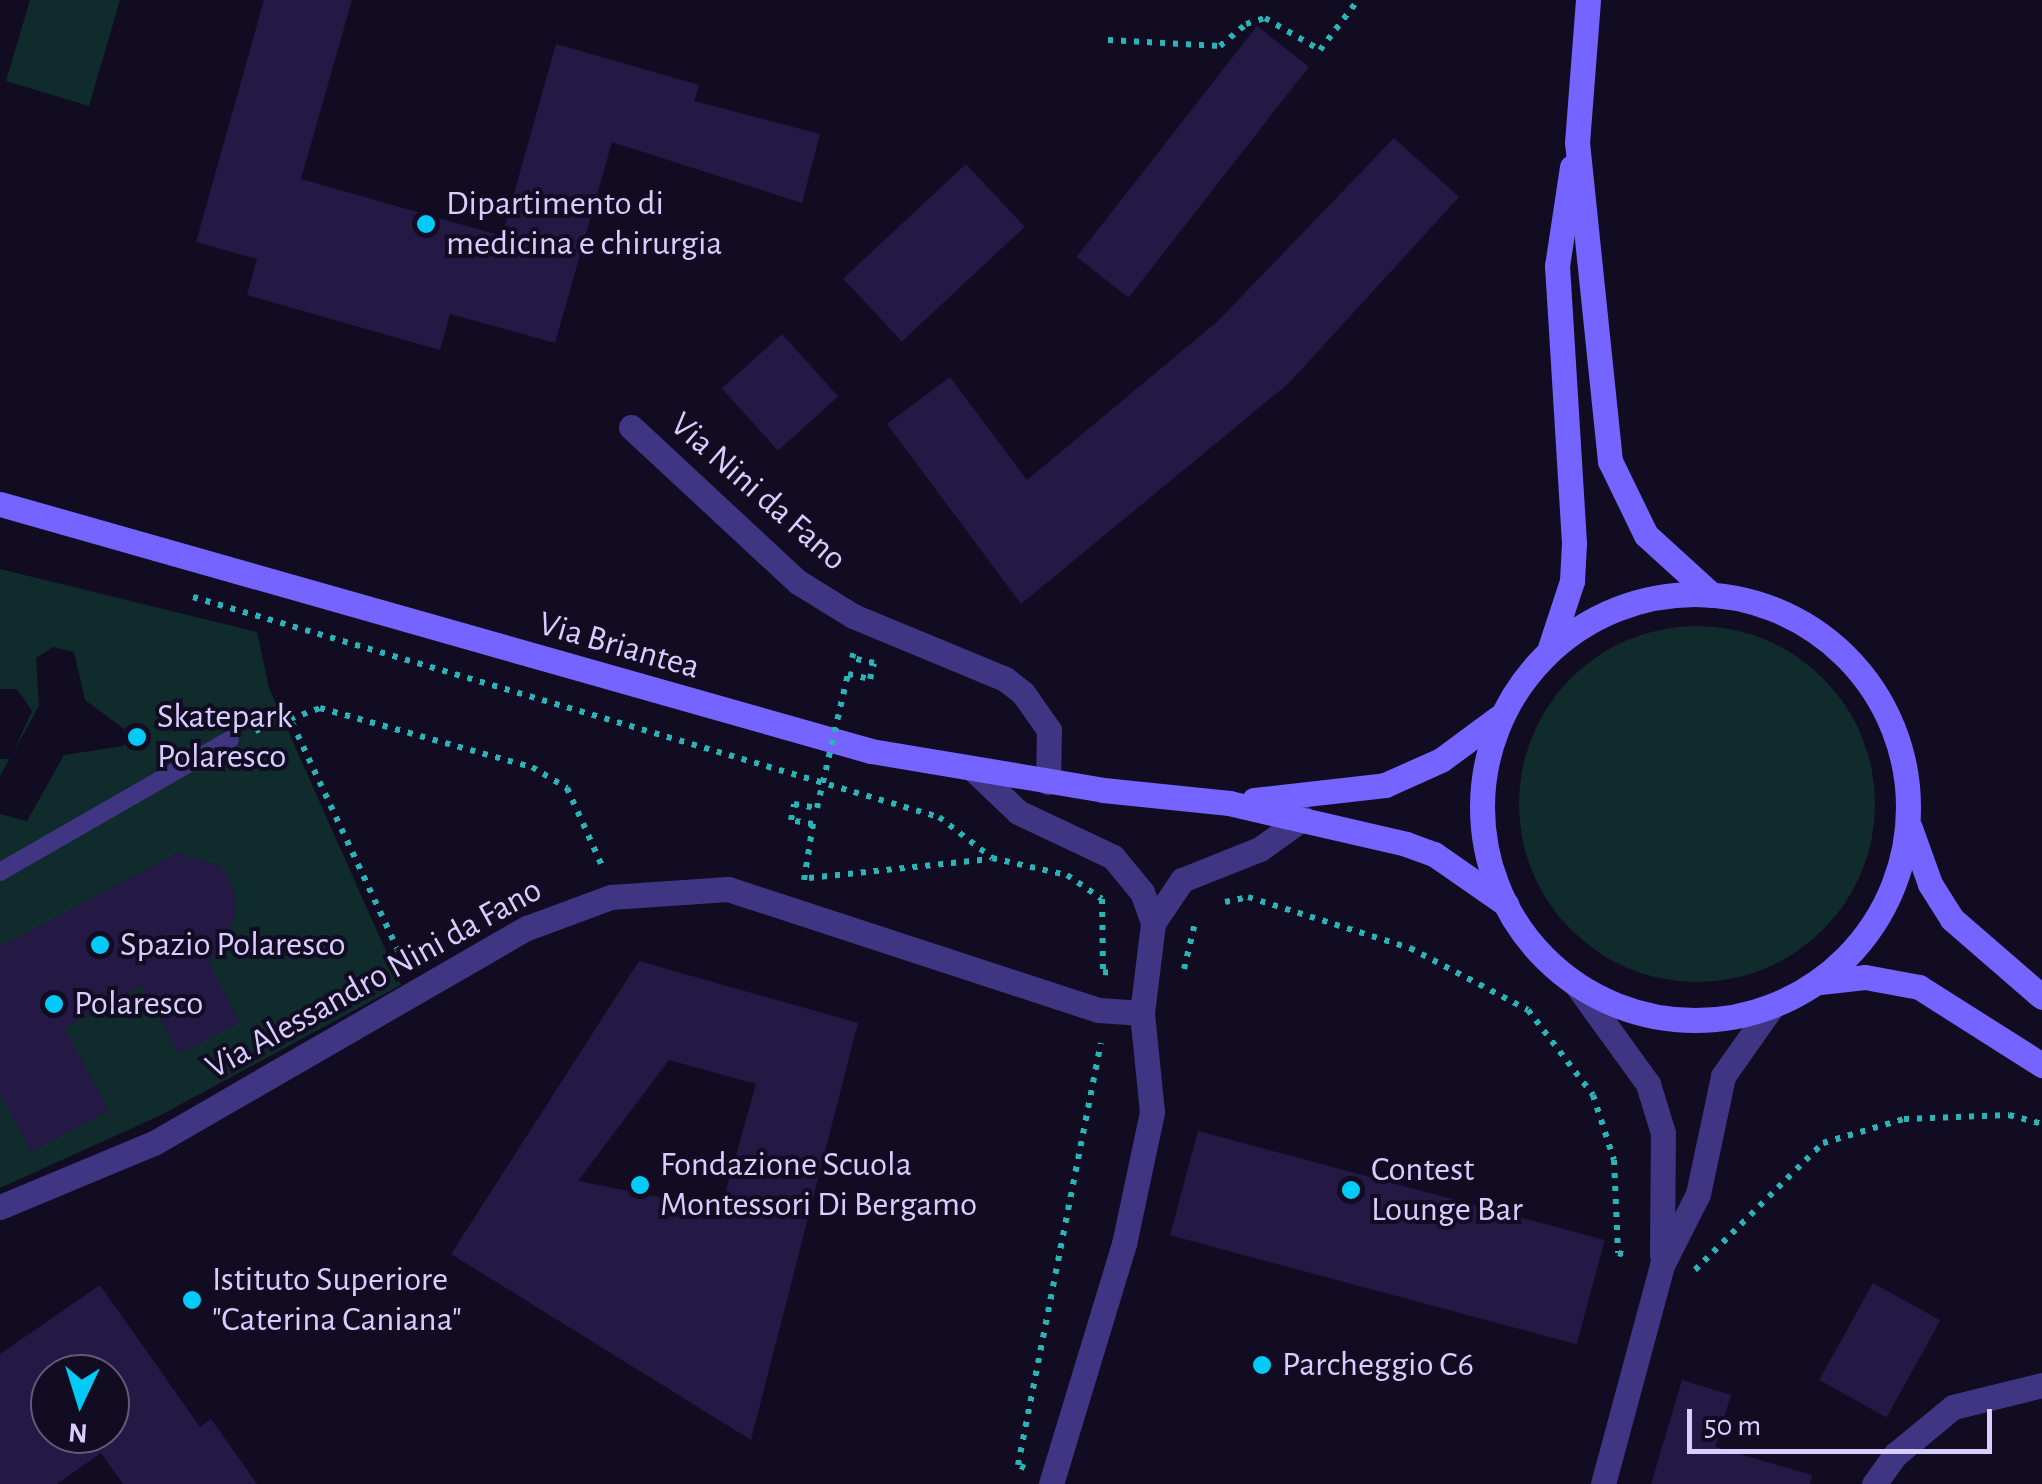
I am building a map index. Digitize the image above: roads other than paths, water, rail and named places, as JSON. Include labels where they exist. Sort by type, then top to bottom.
[{"type":"main road","points":[[1229,802],[1385,785],[1460,748],[1504,713],[1549,651],[1572,581],[1574,543],[1558,266],[1576,142],[1588,5]]},
{"type":"main road","points":[[1576,142],[1610,461],[1646,535],[1712,595]]},
{"type":"main road","name":"Via Briantea","points":[[0,504],[778,728],[976,772],[1229,802]]},
{"type":"main road","points":[[1549,651],[1612,611],[1652,599],[1712,595],[1797,620],[1855,667],[1880,701],[1900,746],[1908,821],[1930,884],[1952,918],[2042,997]]},
{"type":"main road","points":[[1504,713],[1486,764],[1482,816],[1489,864],[1506,904],[1534,947],[1575,983],[1620,1006],[1680,1019],[1716,1019],[1773,1005],[1815,983],[1874,923],[1897,874],[1908,821]]},
{"type":"main road","points":[[1229,802],[1434,854],[1506,904]]},
{"type":"main road","points":[[1815,983],[1865,976],[1920,986],[2042,1065]]},
{"type":"street","name":"Via Nini da Fano","points":[[631,426],[798,582],[853,616],[1005,679],[1023,693],[1048,730],[1048,782]]},
{"type":"street","points":[[976,772],[1018,812],[1113,857],[1142,892],[1153,924],[1142,1013],[1152,1112],[1124,1244],[1052,1482]]},
{"type":"street","points":[[1153,924],[1182,880],[1260,849],[1303,818]]},
{"type":"street","name":"Via Alessandro Nini da Fano","points":[[0,1207],[154,1143],[527,928],[611,897],[728,889],[1099,1010],[1142,1013]]},
{"type":"street","points":[[1575,983],[1648,1084],[1662,1133],[1662,1265]]},
{"type":"street","points":[[1603,1484],[1662,1265],[1698,1194],[1724,1076],[1773,1005]]},
{"type":"street","points":[[1874,1484],[1896,1454],[1953,1407],[2042,1385]]},
{"type":"lane","points":[[0,872],[230,740]]},
{"type":"place","name":"Dipartimento di medicina e chirurgia","points":[[426,224]]},
{"type":"place","name":"Skatepark Polaresco","points":[[137,737]]},
{"type":"place","name":"Spazio Polaresco","points":[[100,945]]},
{"type":"place","name":"Polaresco","points":[[54,1004]]},
{"type":"place","name":"Fondazione Scuola Montessori Di Bergamo","points":[[640,1185]]},
{"type":"place","name":"Contest Lounge Bar","points":[[1351,1190]]},
{"type":"place","name":"Istituto Superiore \"Caterina Caniana\"","points":[[192,1300]]},
{"type":"place","name":"Parcheggio C6","points":[[1262,1365]]}]
